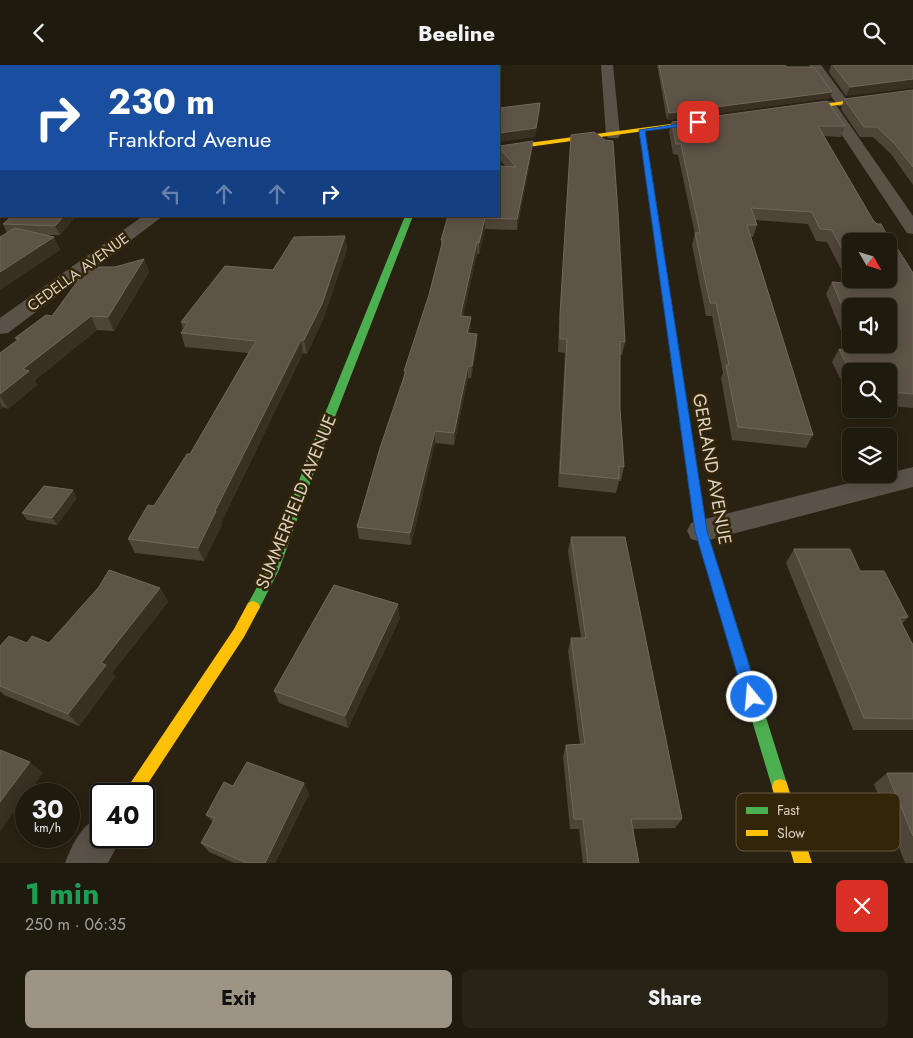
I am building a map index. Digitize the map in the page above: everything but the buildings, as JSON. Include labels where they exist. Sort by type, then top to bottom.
[{"type":"street","points":[[607,65],[613,135]]},
{"type":"street","points":[[815,65],[836,104],[913,229]]},
{"type":"street","points":[[780,111],[913,93]]},
{"type":"street","points":[[500,149],[721,119]]},
{"type":"street","name":"GERLAND AVENUE","points":[[642,130],[701,531],[781,793]]},
{"type":"street","name":"CEDELLA AVENUE","points":[[0,328],[154,217]]},
{"type":"street","name":"SUMMERFIELD AVENUE","points":[[138,783],[239,633],[273,570],[315,453],[409,217]]},
{"type":"street","points":[[701,531],[913,477]]},
{"type":"street","points":[[85,863],[94,848]]},
{"type":"street","name":"GERLAND AVENUE","points":[[799,851],[803,863]]},
{"type":"traffic: fast","points":[[642,130],[701,531],[780,787]]},
{"type":"traffic: fast","points":[[253,607],[273,570],[315,453],[409,217]]},
{"type":"traffic: slow","points":[[793,109],[913,93]]},
{"type":"traffic: slow","points":[[500,149],[708,121]]},
{"type":"traffic: slow","points":[[138,783],[239,633],[253,607]]},
{"type":"traffic: slow","points":[[780,787],[782,793]]},
{"type":"traffic: slow","points":[[799,851],[803,863]]},
{"type":"route","points":[[698,122],[642,130],[701,531],[752,697]]}]
